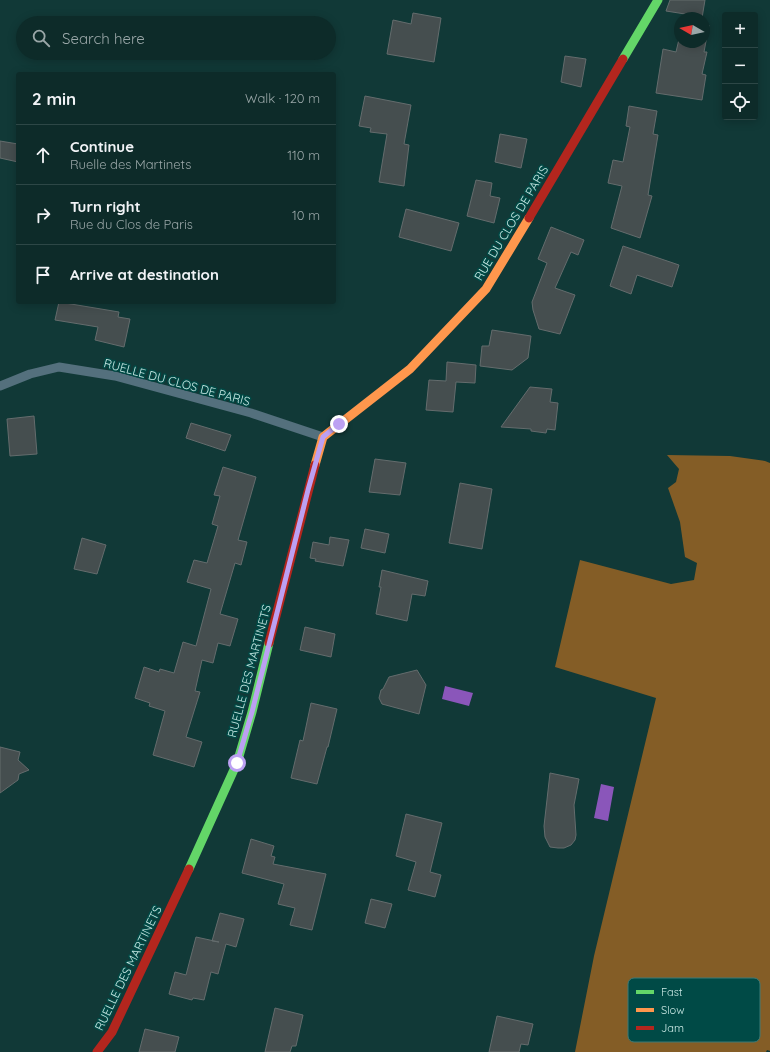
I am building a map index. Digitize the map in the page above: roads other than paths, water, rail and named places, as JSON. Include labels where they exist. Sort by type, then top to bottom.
[{"type":"street","name":"RUE DU CLOS DE PARIS","points":[[323,437],[410,369],[486,289],[658,0]]},
{"type":"street","name":"RUELLE DES MARTINETS","points":[[97,1052],[112,1032],[237,763],[252,712],[308,490],[323,437]]},
{"type":"lane","name":"RUELLE DU CLOS DE PARIS","points":[[0,386],[30,374],[59,368],[115,376],[251,413],[323,437]]}]
